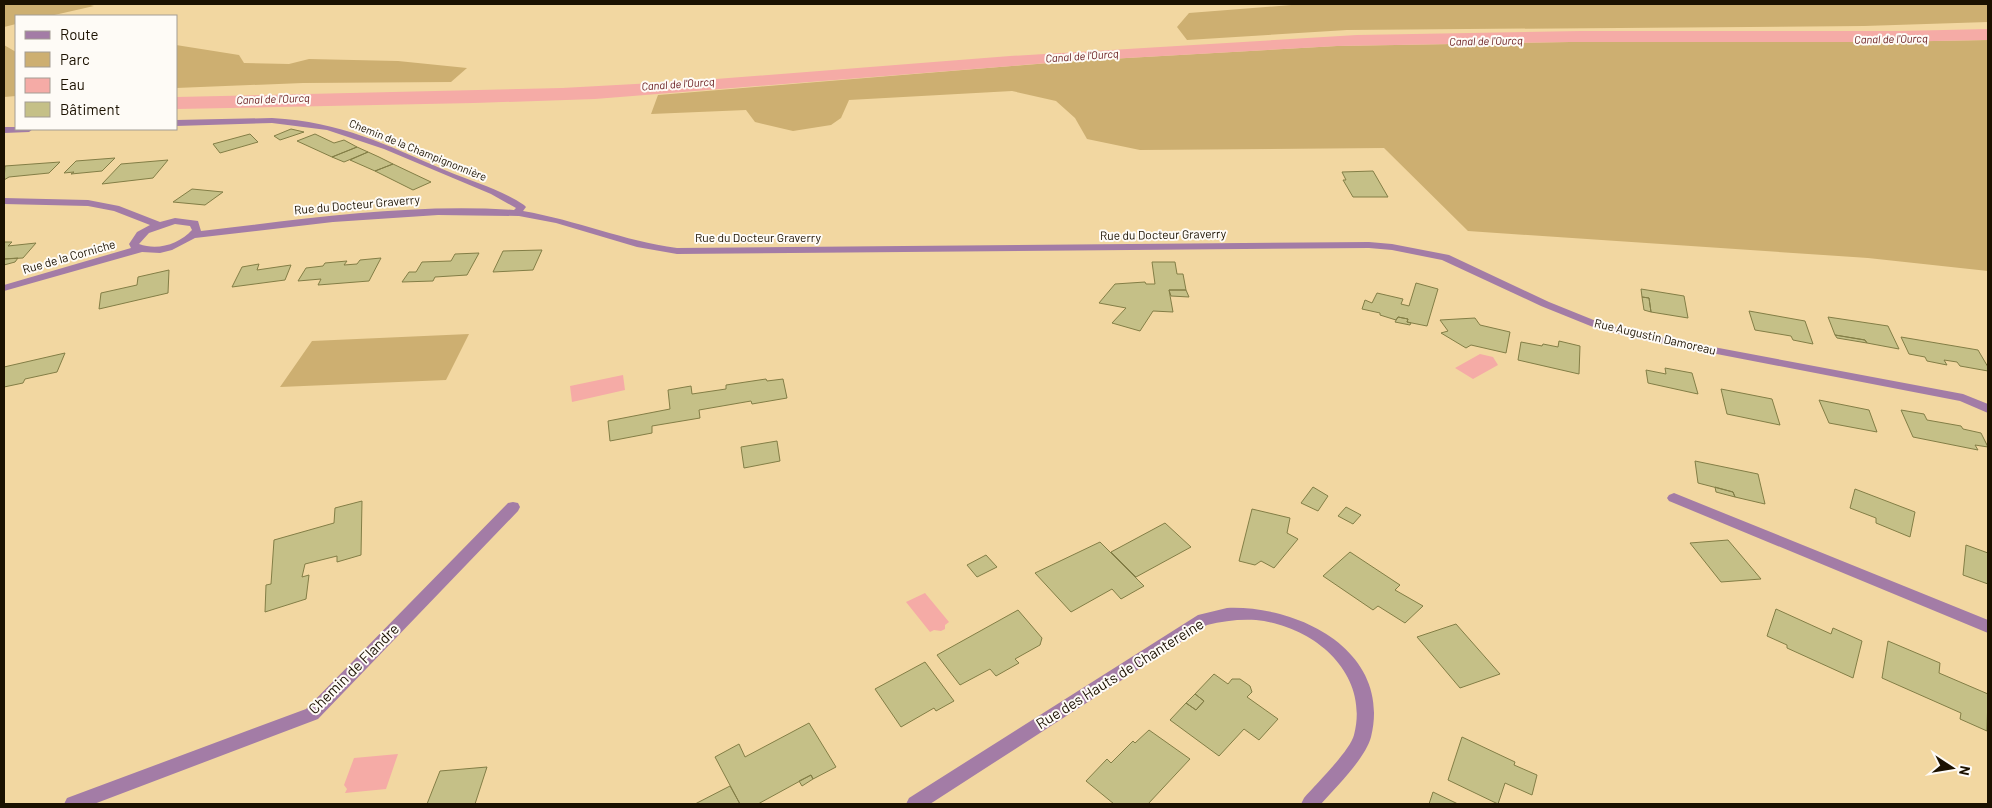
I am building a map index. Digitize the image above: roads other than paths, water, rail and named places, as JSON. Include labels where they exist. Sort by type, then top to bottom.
[{"type":"street","name":"Chemin de la Champignonnière","points":[[178,123],[276,121],[331,127],[362,138],[472,185],[507,197],[522,207],[517,213]]},
{"type":"street","points":[[4,201],[88,203],[116,208],[158,225]]},
{"type":"street","name":"Rue du Docteur Graverry","points":[[194,235],[379,214],[433,211],[517,213],[557,220],[649,247],[677,251],[1329,246]]},
{"type":"street","points":[[140,249],[134,244],[136,238],[158,225],[175,221],[194,223],[197,226],[197,230],[194,235]]},
{"type":"street","name":"Rue de la Corniche","points":[[4,288],[140,249],[155,250],[172,247],[194,235]]},
{"type":"street","name":"Rue Augustin Damoreau","points":[[1329,246],[1392,247],[1445,257],[1545,304],[1597,325],[1684,345],[1964,398],[1988,409]]},
{"type":"street","points":[[1674,498],[1988,626]]},
{"type":"street","name":"Chemin de Flandre","points":[[73,804],[312,714],[513,507]]},
{"type":"street","name":"Rue des Hauts de Chantereine","points":[[915,804],[1203,620],[1230,614],[1257,615],[1284,621],[1310,630],[1335,647],[1351,666],[1363,690],[1367,713],[1361,741],[1310,804]]},
{"type":"water","name":"Canal de l'Ourcq","points":[[1988,29],[1988,40],[1570,42],[1337,46],[1074,61],[595,99],[178,109],[178,97],[562,88],[690,81],[1010,56],[1357,35],[1581,31],[1899,31]]},
{"type":"water","points":[[1480,354],[1493,357],[1498,365],[1473,379],[1455,368]]},
{"type":"water","points":[[623,375],[625,390],[572,402],[570,386]]},
{"type":"water","points":[[925,593],[949,622],[945,625],[945,629],[941,631],[934,630],[930,632],[906,602]]},
{"type":"water","points":[[398,754],[386,789],[345,793],[347,789],[344,785],[354,758]]}]
